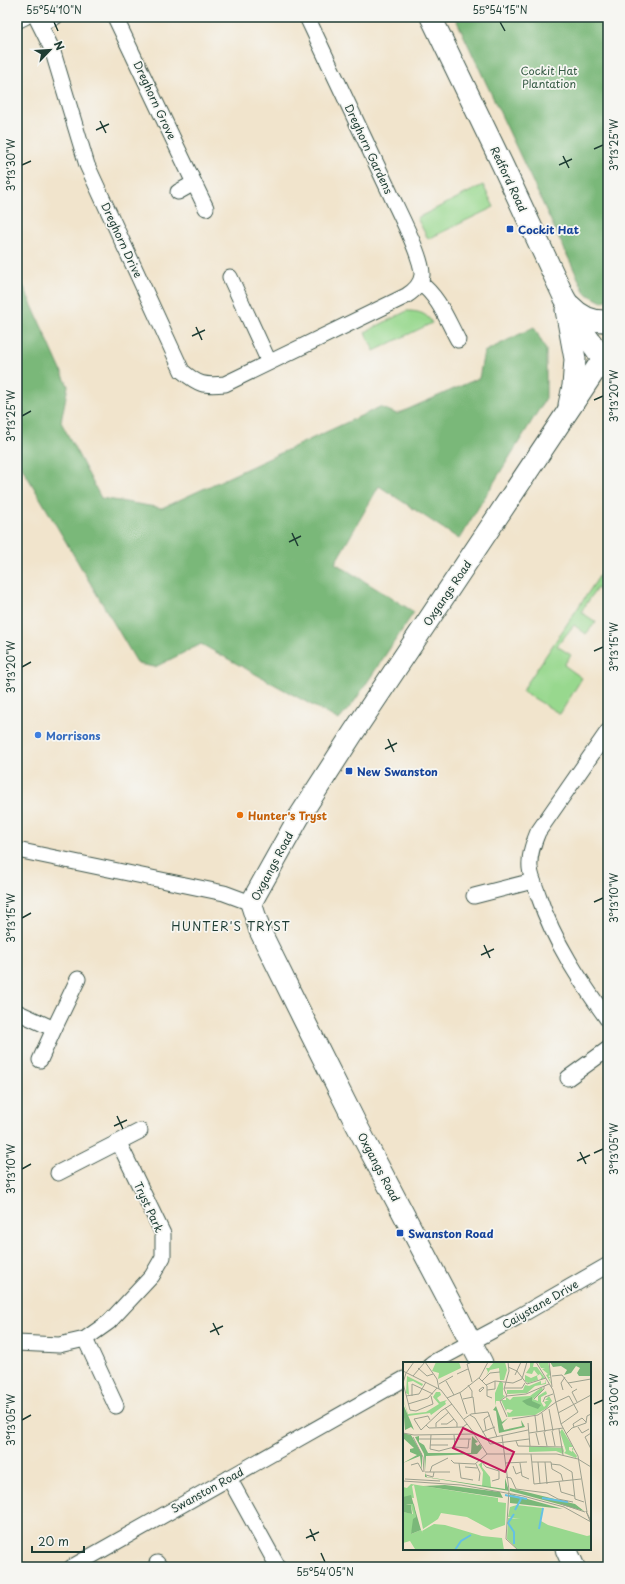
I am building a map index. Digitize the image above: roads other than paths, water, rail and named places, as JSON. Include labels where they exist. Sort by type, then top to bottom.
[{"type":"main road","name":"Redford Road","points":[[431,17],[564,297],[585,334],[606,355]]},
{"type":"main road","points":[[564,297],[578,314],[592,320],[608,321]]},
{"type":"main road","points":[[564,297],[575,359],[573,386],[567,414]]},
{"type":"main road","name":"Oxgangs Road","points":[[482,1362],[355,1122],[260,931],[252,903],[299,817],[606,355]]},
{"type":"main road","points":[[566,1550],[574,1567]]},
{"type":"street","points":[[17,21],[25,17]]},
{"type":"street","points":[[38,20],[55,17]]},
{"type":"street","name":"Dreghorn Grove","points":[[115,17],[206,208]]},
{"type":"street","name":"Dreghorn Gardens","points":[[307,17],[403,220],[419,258],[422,275],[420,283]]},
{"type":"street","name":"Dreghorn Drive","points":[[38,20],[52,49],[87,165],[182,371],[194,381],[208,386],[225,384],[406,296],[415,290],[420,283]]},
{"type":"street","points":[[178,192],[194,183]]},
{"type":"street","points":[[230,277],[269,362]]},
{"type":"street","points":[[420,283],[428,289],[438,302],[458,340]]},
{"type":"street","points":[[608,732],[538,832],[532,846],[530,857],[530,868],[547,918],[566,956],[587,991],[608,1020]]},
{"type":"street","points":[[17,850],[224,893],[252,903]]},
{"type":"street","points":[[474,896],[534,881]]},
{"type":"street","points":[[40,1060],[78,979]]},
{"type":"street","points":[[17,1012],[54,1029]]},
{"type":"street","points":[[568,1078],[608,1049]]},
{"type":"street","points":[[58,1173],[140,1131]]},
{"type":"street","name":"Tryst Park","points":[[17,1344],[59,1344],[85,1339],[109,1322],[152,1276],[162,1257],[163,1234],[118,1142]]},
{"type":"street","name":"Caiystane Drive","points":[[472,1342],[608,1265]]},
{"type":"street","points":[[85,1339],[116,1406]]},
{"type":"street","points":[[434,1362],[472,1342]]},
{"type":"street","name":"Swanston Road","points":[[72,1567],[403,1379]]},
{"type":"street","points":[[229,1478],[278,1567]]},
{"type":"place","name":"Cockit Hat","points":[[510,229]]},
{"type":"place","name":"Morrisons","points":[[38,735]]},
{"type":"place","name":"New Swanston","points":[[349,771]]},
{"type":"place","name":"Hunter's Tryst","points":[[240,815]]},
{"type":"place","name":"Swanston Road","points":[[400,1233]]},
{"type":"district","name":"HUNTER'S TRYST","points":[[231,926]]},
{"type":"park label","name":"Cockit Hat Plantation","points":[[549,76]]}]
